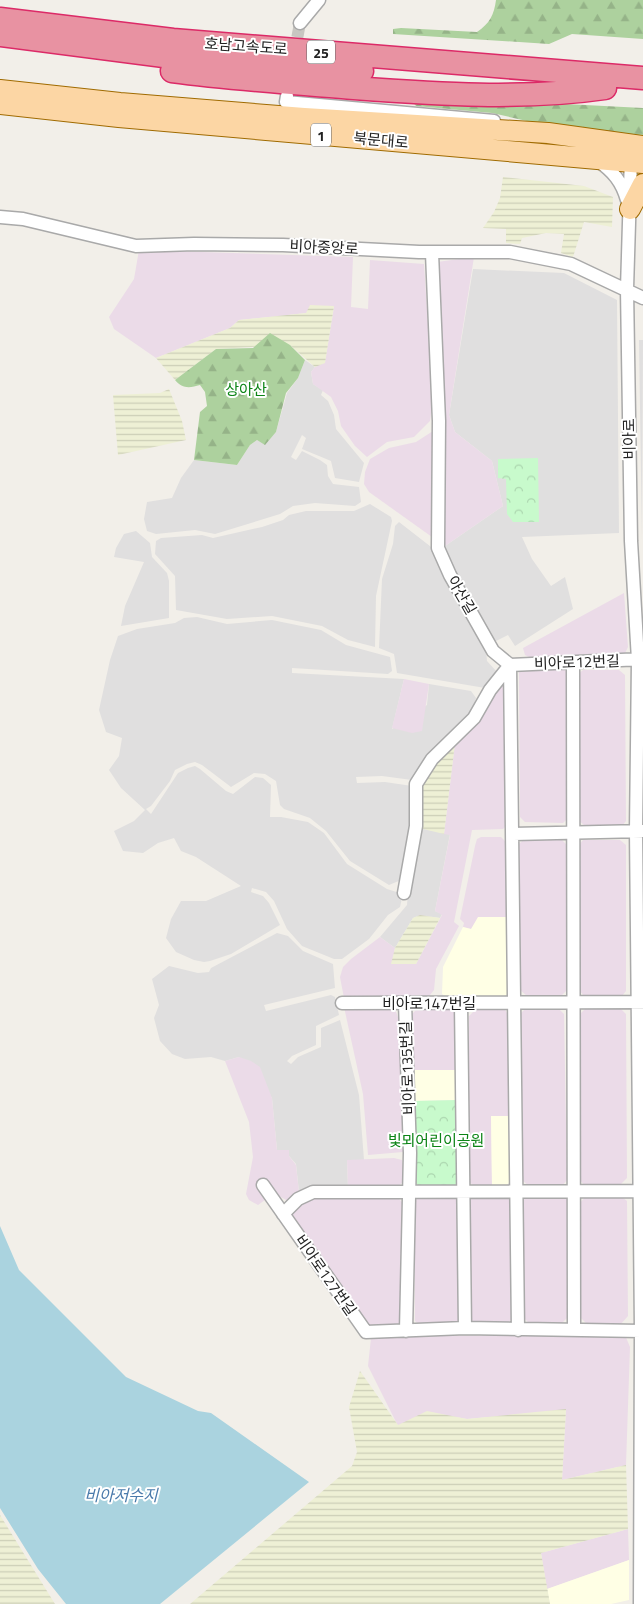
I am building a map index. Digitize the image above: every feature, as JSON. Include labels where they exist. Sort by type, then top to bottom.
[{"type":"highway","name":"호남고속도로","points":[[0,19],[173,40],[643,78]]},
{"type":"highway","points":[[10,36],[66,53],[209,76],[427,93],[561,94],[605,88],[643,91]]},
{"type":"highway","points":[[301,50],[358,45],[643,62]]},
{"type":"main road","name":"북문대로","points":[[0,90],[120,103],[294,117],[548,133],[637,154]]},
{"type":"main road","name":"북문대로","points":[[0,104],[128,118],[594,159],[637,154]]},
{"type":"main road","points":[[630,209],[643,184]]},
{"type":"street","points":[[300,23],[319,0]]},
{"type":"street","points":[[287,96],[286,102],[490,120],[548,133]]},
{"type":"street","name":"비아로","points":[[637,154],[630,209],[627,289],[631,541],[640,660],[640,1604]]},
{"type":"street","points":[[594,159],[607,167],[621,183],[630,209]]},
{"type":"street","name":"비아중앙로","points":[[0,217],[23,219],[136,246],[194,244],[283,245],[432,253],[481,251],[541,256],[571,264],[643,298]]},
{"type":"street","name":"아산길","points":[[432,253],[439,421],[438,548],[450,575],[493,650],[510,665]]},
{"type":"street","name":"비아로12번길","points":[[510,665],[640,660]]},
{"type":"street","points":[[573,663],[572,1191],[574,1330]]},
{"type":"street","points":[[510,665],[516,1002],[518,1330]]},
{"type":"street","points":[[404,893],[416,826],[416,784],[432,759],[474,718],[490,690],[510,665]]},
{"type":"street","points":[[513,834],[640,831]]},
{"type":"street","name":"비아로147번길","points":[[342,1003],[641,1002]]},
{"type":"street","name":"비아로135번길","points":[[404,1003],[410,1153],[409,1193]]},
{"type":"street","points":[[461,1003],[466,1328]]},
{"type":"street","name":"비아로127번길","points":[[263,1185],[366,1332],[466,1328],[641,1331]]},
{"type":"street","points":[[283,1214],[298,1199],[313,1192],[641,1191]]},
{"type":"street","points":[[406,1331],[409,1193]]},
{"type":"shaded area","points":[[503,177],[584,186],[613,197],[612,227],[584,222],[573,257],[561,253],[564,234],[546,233],[522,238],[520,244],[506,243],[506,229],[483,228],[494,212],[500,198]]},
{"type":"shaded area","points":[[139,250],[353,257],[351,307],[368,309],[370,260],[424,264],[433,401],[430,421],[414,437],[387,442],[367,457],[355,446],[341,426],[338,411],[331,397],[313,384],[311,372],[315,367],[325,362],[334,307],[307,313],[239,320],[230,328],[156,358],[114,329],[109,317],[134,279]]},
{"type":"shaded area","points":[[474,257],[449,415],[455,432],[492,461],[503,506],[445,546],[437,262]]},
{"type":"shaded area","points":[[473,269],[564,273],[617,300],[619,533],[522,537],[532,559],[551,586],[565,577],[573,609],[515,646],[508,635],[494,642],[444,553],[445,546],[503,506],[492,461],[455,432],[449,415]]},
{"type":"shaded area","points":[[310,305],[334,306],[325,363],[315,367],[290,345],[216,349],[175,380],[156,358],[230,328],[239,320],[306,313]]},
{"type":"shaded area","points":[[639,340],[643,340],[642,540]]},
{"type":"shaded area","points":[[305,360],[315,367],[311,372],[313,384],[323,390],[321,395],[328,401],[334,415],[336,429],[364,463],[359,482],[335,478],[331,461],[302,449],[306,438],[302,435],[291,457],[296,460],[302,451],[320,460],[327,465],[328,476],[333,484],[359,487],[361,502],[355,506],[315,503],[293,506],[280,514],[215,534],[195,530],[156,534],[147,531],[144,519],[147,502],[172,498],[181,478],[194,460],[237,465],[250,445],[257,440],[265,444],[276,432],[287,393],[298,378]]},
{"type":"shaded area","points":[[169,389],[182,421],[186,440],[118,455],[113,395],[160,393]]},
{"type":"shaded area","points":[[433,431],[432,537],[369,492],[364,484],[365,472],[370,459],[389,448],[416,442]]},
{"type":"shaded area","points":[[370,504],[391,517],[392,521],[376,596],[375,647],[348,640],[322,626],[272,616],[227,619],[176,610],[175,576],[155,554],[156,541],[161,538],[202,535],[213,538],[262,527],[283,520],[289,515],[306,511],[354,511]]},
{"type":"shaded area","points":[[399,522],[435,550],[486,649],[487,661],[498,673],[485,688],[397,673],[394,654],[379,648],[382,579],[393,544],[395,526]]},
{"type":"shaded area","points":[[136,531],[150,543],[152,557],[167,573],[169,581],[169,618],[121,626],[125,606],[144,562],[114,557],[116,548],[124,534]]},
{"type":"shaded area","points":[[624,593],[628,647],[625,653],[529,657],[525,655],[523,648]]},
{"type":"shaded area","points":[[197,617],[227,624],[272,620],[321,630],[346,645],[390,657],[392,671],[388,674],[292,668],[292,673],[404,679],[392,729],[427,705],[429,684],[471,691],[476,698],[471,716],[412,780],[382,776],[356,777],[357,783],[385,782],[412,786],[414,803],[401,880],[389,885],[350,861],[326,831],[310,818],[284,809],[280,805],[276,781],[265,774],[254,773],[231,787],[202,765],[195,762],[187,764],[175,770],[170,781],[151,806],[146,809],[151,814],[178,773],[195,766],[226,791],[233,794],[255,777],[263,778],[271,785],[270,817],[308,822],[324,833],[347,864],[387,889],[403,894],[400,907],[388,915],[369,939],[342,959],[334,959],[302,946],[287,929],[274,901],[266,892],[252,888],[251,892],[263,896],[269,903],[280,925],[231,954],[210,961],[194,960],[176,952],[166,938],[171,919],[181,901],[206,901],[241,886],[196,857],[181,851],[174,838],[158,843],[143,853],[123,851],[114,831],[134,821],[145,810],[121,788],[109,770],[119,756],[122,738],[106,732],[99,710],[110,660],[118,636],[137,629],[175,623],[184,618]]},
{"type":"shaded area","points":[[525,667],[561,667],[567,672],[568,818],[563,823],[525,822],[520,817],[519,672]]},
{"type":"shaded area","points":[[583,670],[619,670],[625,675],[626,821],[622,826],[584,825],[578,820],[577,675]]},
{"type":"shaded area","points":[[506,678],[509,823],[503,829],[472,830],[454,922],[459,926],[436,969],[434,990],[426,1000],[344,998],[340,977],[343,967],[351,959],[380,937],[395,948],[392,964],[416,964],[442,915],[435,911],[450,835],[444,834],[455,743],[476,724]]},
{"type":"shaded area","points":[[404,679],[429,684],[422,731],[412,733],[392,728]]},
{"type":"shaded area","points":[[455,743],[444,834],[419,828],[420,786],[435,760]]},
{"type":"shaded area","points":[[419,828],[450,834],[435,911],[442,914],[440,918],[420,915],[413,918],[395,948],[380,937],[407,905],[409,877]]},
{"type":"shaded area","points":[[481,837],[501,837],[509,845],[509,917],[471,929],[463,927],[464,923],[460,919],[475,846],[477,839]]},
{"type":"shaded area","points":[[559,837],[566,844],[567,990],[561,996],[527,996],[519,989],[519,844],[525,838]]},
{"type":"shaded area","points":[[583,840],[620,840],[626,845],[626,991],[622,996],[584,996],[579,990],[578,846]]},
{"type":"shaded area","points":[[420,915],[440,918],[416,964],[391,964],[395,948],[413,918]]},
{"type":"shaded area","points":[[478,917],[509,917],[510,992],[502,998],[448,998],[442,994],[443,967],[463,927],[471,929]]},
{"type":"shaded area","points":[[277,933],[288,936],[303,951],[333,964],[335,988],[264,1005],[266,1011],[331,995],[335,997],[339,1015],[316,1026],[316,1045],[292,1056],[287,1061],[291,1064],[298,1057],[321,1047],[321,1028],[340,1020],[359,1095],[364,1160],[347,1160],[348,1188],[313,1187],[299,1192],[296,1164],[289,1156],[277,1150],[272,1098],[239,1057],[225,1061],[211,1057],[185,1059],[172,1054],[160,1041],[154,1018],[159,1005],[152,979],[169,966],[198,973],[209,972],[211,968]]},
{"type":"shaded area","points":[[394,1006],[399,1020],[406,1148],[403,1152],[368,1155],[363,1094],[344,1007]]},
{"type":"shaded area","points":[[451,1007],[457,1015],[458,1070],[412,1070],[411,1015],[418,1008]]},
{"type":"shaded area","points":[[504,1008],[510,1018],[511,1116],[491,1116],[492,1187],[476,1187],[469,1182],[469,1016],[476,1009]]},
{"type":"shaded area","points":[[526,1008],[558,1008],[564,1014],[567,1180],[562,1186],[529,1186],[523,1181],[521,1013]]},
{"type":"shaded area","points":[[585,1009],[621,1009],[626,1014],[627,1178],[619,1186],[585,1186],[579,1179],[577,1017]]},
{"type":"shaded area","points":[[239,1057],[251,1061],[260,1067],[272,1098],[277,1150],[289,1150],[289,1156],[296,1165],[299,1192],[288,1201],[259,1185],[257,1187],[265,1200],[258,1205],[249,1200],[246,1194],[253,1157],[249,1122],[225,1061]]},
{"type":"shaded area","points":[[412,1070],[458,1070],[458,1100],[412,1101]]},
{"type":"shaded area","points":[[491,1116],[511,1116],[511,1180],[506,1186],[492,1187]]},
{"type":"shaded area","points":[[394,1158],[402,1160],[403,1167],[403,1182],[396,1188],[348,1188],[347,1160]]},
{"type":"shaded area","points":[[473,1196],[509,1196],[514,1200],[515,1315],[507,1324],[475,1324],[470,1319],[468,1201]]},
{"type":"shaded area","points":[[527,1196],[564,1196],[569,1200],[570,1315],[562,1323],[530,1324],[523,1317],[522,1202]]},
{"type":"shaded area","points":[[585,1197],[622,1197],[627,1201],[628,1316],[620,1325],[588,1325],[581,1318],[580,1203]]},
{"type":"shaded area","points":[[418,1198],[455,1198],[460,1202],[461,1317],[453,1326],[421,1326],[415,1321],[414,1203]]},
{"type":"shaded area","points":[[309,1199],[399,1199],[404,1204],[402,1323],[397,1327],[365,1326],[291,1215]]},
{"type":"shaded area","points":[[625,1335],[630,1347],[626,1465],[562,1480],[566,1410],[467,1419],[427,1412],[398,1426],[368,1366],[371,1338],[396,1336]]},
{"type":"shaded area","points":[[360,1371],[398,1425],[427,1411],[467,1419],[566,1409],[562,1480],[626,1465],[628,1529],[541,1553],[550,1604],[190,1604],[352,1466],[357,1452],[349,1407]]},
{"type":"shaded area","points":[[0,1515],[55,1604],[0,1604]]},
{"type":"shaded area","points":[[628,1529],[629,1560],[547,1589],[541,1553]]},
{"type":"shaded area","points":[[629,1560],[629,1600],[611,1604],[550,1604],[547,1589]]},
{"type":"green space","points":[[496,0],[643,0],[643,39],[572,34],[549,44],[393,34],[393,29],[401,28],[477,32],[491,18]]},
{"type":"green space","points":[[469,99],[643,108],[643,140],[571,131],[492,113],[416,106],[411,100]]},
{"type":"green space","name":"상아산","points":[[270,333],[290,345],[305,360],[298,378],[286,393],[276,432],[265,445],[257,440],[250,445],[237,465],[194,460],[200,412],[207,406],[205,392],[200,385],[186,387],[180,385],[175,380],[216,349],[253,348]]},
{"type":"green space","points":[[538,458],[539,522],[513,522],[507,514],[506,479],[498,478],[498,459]]},
{"type":"green space","name":"빛뫼어린이공원","points":[[458,1100],[459,1180],[453,1187],[420,1187],[413,1180],[412,1101]]},
{"type":"water","name":"비아저수지","points":[[0,1226],[19,1270],[126,1377],[198,1411],[211,1413],[309,1482],[160,1604],[66,1604],[38,1569],[0,1508]]},
{"type":"tunnel","points":[[294,55],[300,23]]}]
